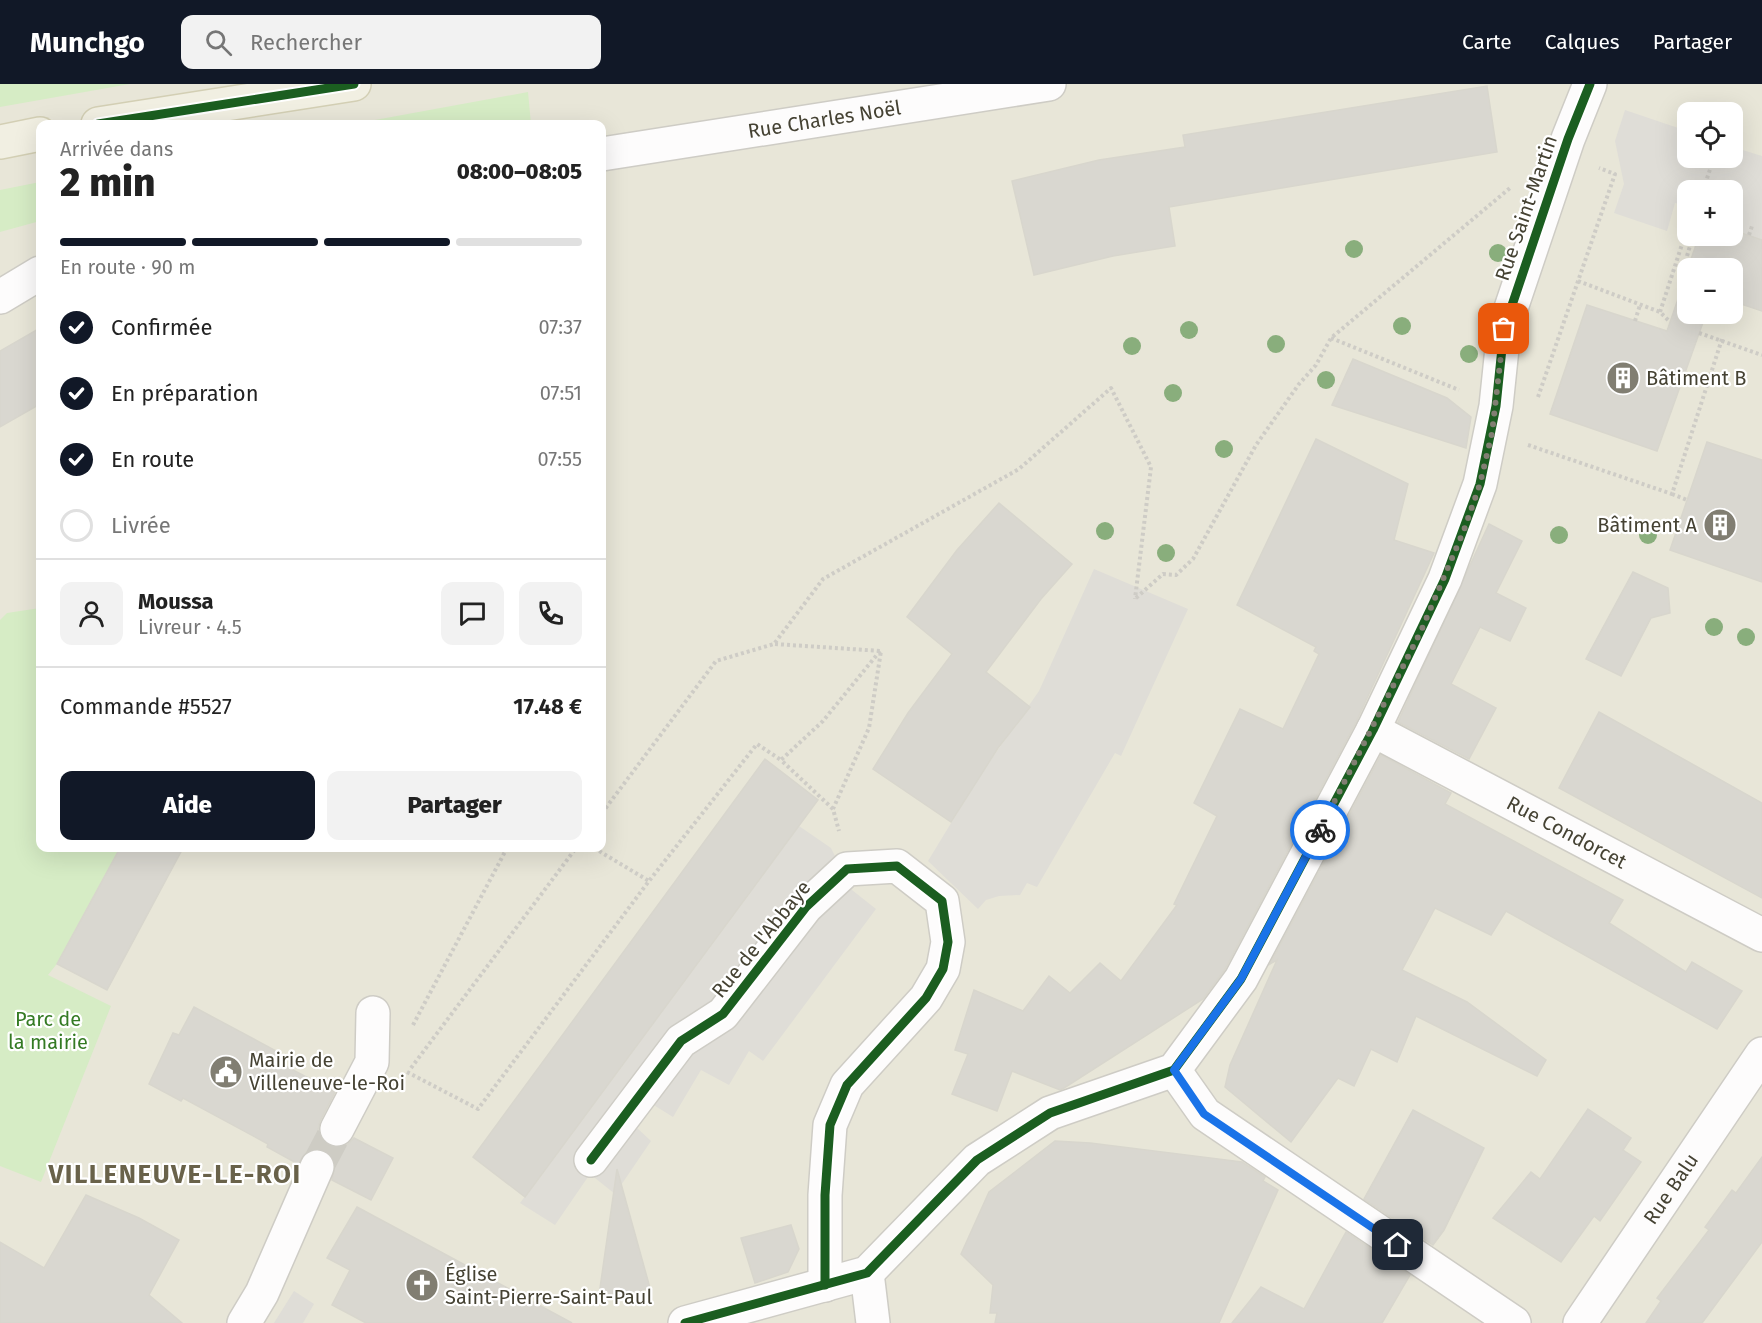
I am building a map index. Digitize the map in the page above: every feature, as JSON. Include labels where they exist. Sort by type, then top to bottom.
[{"type":"main road","points":[[124,120],[354,84]]},
{"type":"main road","points":[[0,142],[36,135]]},
{"type":"street","name":"Rue Charles Noël","points":[[606,153],[1048,84]]},
{"type":"street","name":"Rue Saint-Martin","points":[[1174,1070],[1241,979],[1373,730],[1445,579],[1480,484],[1496,405],[1504,329],[1568,139],[1590,84]]},
{"type":"street","points":[[0,297],[36,275]]},
{"type":"street","name":"Rue Condorcet","points":[[1373,730],[1762,935]]},
{"type":"street","points":[[825,1285],[825,1195],[830,1125],[847,1085],[926,998],[943,969],[948,942],[942,901],[897,866],[847,869]]},
{"type":"street","name":"Rue de l'Abbaye","points":[[591,1160],[681,1041],[723,1014],[806,907],[847,869]]},
{"type":"street","points":[[337,1129],[381,1064],[374,1013]]},
{"type":"street","name":"Rue Balu","points":[[1580,1323],[1762,1054]]},
{"type":"street","points":[[685,1323],[867,1273],[977,1160],[1050,1113],[1174,1070],[1204,1114],[1514,1323]]},
{"type":"street","points":[[244,1323],[262,1293],[317,1167]]},
{"type":"street","points":[[867,1273],[873,1323]]},
{"type":"path","points":[[1537,400],[1615,174],[1596,166]]},
{"type":"path","points":[[774,644],[824,579],[1019,469],[1111,388],[1151,467],[1135,599],[1163,574],[1176,575],[1193,560],[1256,445],[1316,365],[1330,338],[1513,185]]},
{"type":"path","points":[[1749,236],[1752,226]]},
{"type":"path","points":[[1660,312],[1681,246]]},
{"type":"path","points":[[1687,256],[1690,246]]},
{"type":"path","points":[[1578,281],[1660,312],[1670,322]]},
{"type":"path","points":[[1635,321],[1640,305]]},
{"type":"path","points":[[1699,333],[1722,339],[1762,355]]},
{"type":"path","points":[[1330,338],[1496,405]]},
{"type":"path","points":[[1671,494],[1722,339]]},
{"type":"path","points":[[1522,444],[1687,500]]},
{"type":"path","points":[[606,808],[716,661],[774,644],[881,651]]},
{"type":"path","points":[[781,760],[823,721],[881,651]]},
{"type":"path","points":[[834,809],[869,728],[881,651]]},
{"type":"path","points":[[505,852],[381,1064],[407,1072],[478,1109],[649,881],[757,744],[781,760],[834,809],[847,869]]},
{"type":"path","points":[[407,1072],[573,852]]},
{"type":"path","points":[[601,852],[649,881]]},
{"type":"shaded area","points":[[0,84],[1762,84],[1762,1323],[0,1323]]},
{"type":"shaded area","points":[[1625,110],[1677,128],[1677,168],[1743,168],[1743,150],[1762,156],[1762,240],[1743,233],[1743,180],[1677,180],[1677,204],[1675,203],[1667,231],[1614,213],[1624,184],[1615,141]]},
{"type":"shaded area","points":[[1094,569],[1188,609],[1121,756],[1115,753],[1037,887],[1027,883],[1020,895],[999,896],[986,900],[978,909],[928,861],[979,777],[1039,691]]},
{"type":"shaded area","points":[[799,826],[831,848],[852,890],[876,909],[763,1061],[749,1051],[729,1085],[701,1070],[673,1117],[652,1104],[636,1127],[651,1141],[615,1194],[590,1174],[555,1225],[520,1203]]},
{"type":"shaded area","points":[[294,1291],[314,1304],[303,1323],[274,1323]]},
{"type":"green space","points":[[0,84],[130,84],[0,107]]},
{"type":"green space","points":[[528,92],[531,120],[375,120]]},
{"type":"green space","points":[[36,183],[36,222],[0,232],[0,190]]},
{"type":"green space","name":"Parc de la mairie","points":[[36,609],[36,852],[146,852],[48,975],[111,1006],[41,1182],[0,1166],[0,620],[7,613]]},
{"type":"building","points":[[1487,86],[1497,152],[1169,207],[1175,246],[1113,256],[1034,275],[1012,181],[1099,160],[1185,147],[1183,135]]},
{"type":"building","points":[[1743,234],[1762,240],[1762,311],[1743,305],[1743,258],[1691,258],[1696,246],[1743,246]]},
{"type":"building","name":"Bâtiment B","points":[[1677,302],[1677,324],[1702,324],[1657,451],[1550,414],[1587,305],[1667,331]]},
{"type":"building","points":[[36,330],[36,406],[0,427],[0,351]]},
{"type":"building","points":[[1353,359],[1447,398],[1471,417],[1466,448],[1332,405]]},
{"type":"building","points":[[1316,439],[1408,484],[1394,540],[1434,553],[1356,722],[1225,969],[1203,999],[1060,1090],[1012,1071],[997,1111],[952,1094],[968,1054],[955,1050],[974,990],[1023,1011],[1049,976],[1070,993],[1100,963],[1121,981],[1177,905],[1174,904],[1217,816],[1194,803],[1240,709],[1283,729],[1319,654],[1314,651],[1316,647],[1237,605]]},
{"type":"building","name":"Bâtiment A","points":[[1707,442],[1762,460],[1762,582],[1670,550]]},
{"type":"building","points":[[999,503],[1072,564],[1041,599],[986,672],[1030,707],[998,748],[951,822],[873,769],[908,713],[952,654],[907,617],[957,550]]},
{"type":"building","points":[[1489,524],[1522,541],[1496,593],[1526,608],[1510,641],[1480,627],[1451,684],[1496,708],[1469,759],[1398,722]]},
{"type":"building","points":[[1633,572],[1668,588],[1670,613],[1651,618],[1621,676],[1586,659]]},
{"type":"building","points":[[1599,712],[1762,803],[1762,898],[1559,788]]},
{"type":"building","points":[[1381,755],[1451,793],[1445,804],[1623,900],[1609,923],[1686,972],[1692,962],[1742,991],[1717,1029],[1506,911],[1491,935],[1435,908],[1402,970],[1467,1002],[1546,1060],[1537,1076],[1416,1016],[1397,1062],[1371,1049],[1354,1086],[1338,1078],[1291,1142],[1225,1087],[1230,1065],[1277,960],[1270,964]]},
{"type":"building","points":[[765,759],[818,800],[525,1197],[473,1157]]},
{"type":"building","points":[[118,852],[181,852],[107,990],[57,964]]},
{"type":"building","name":"Mairie de Villeneuve-le-Roi","points":[[194,1007],[278,1052],[274,1060],[335,1092],[320,1121],[318,1130],[322,1140],[329,1146],[338,1148],[348,1144],[354,1138],[393,1158],[371,1200],[332,1180],[335,1164],[332,1156],[325,1150],[315,1148],[306,1152],[298,1164],[267,1147],[268,1144],[183,1098],[181,1101],[149,1084],[173,1033],[179,1035]]},
{"type":"building","points":[[1588,1109],[1631,1138],[1623,1150],[1641,1162],[1600,1221],[1594,1216],[1561,1262],[1493,1218],[1531,1172],[1540,1179]]},
{"type":"building","points":[[1413,1110],[1484,1148],[1444,1230],[1433,1245],[1364,1199]]},
{"type":"building","points":[[1055,1141],[1090,1143],[1242,1162],[1265,1177],[1263,1181],[1278,1190],[1219,1323],[995,1323],[997,1313],[990,1313],[993,1285],[961,1254],[989,1192]]},
{"type":"building","points":[[1762,1157],[1762,1242],[1702,1323],[1646,1323],[1661,1301],[1657,1298],[1709,1230],[1705,1227],[1732,1190],[1736,1193]]},
{"type":"building","points":[[617,1169],[650,1288],[598,1302]]},
{"type":"building","points":[[86,1195],[139,1218],[179,1240],[149,1295],[182,1323],[0,1323],[0,1242],[44,1268]]},
{"type":"building","name":"Église Saint-Pierre-Saint-Paul","points":[[357,1207],[572,1323],[366,1323],[332,1305],[350,1270],[327,1258]]},
{"type":"building","points":[[791,1225],[799,1249],[788,1272],[755,1283],[741,1238]]},
{"type":"building","points":[[1346,1232],[1410,1275],[1382,1323],[1232,1323],[1261,1287],[1304,1309]]},
{"type":"tunnel","points":[[317,1167],[337,1129]]},
{"type":"cycle path","points":[[124,120],[354,84]]},
{"type":"cycle path","points":[[685,1323],[867,1273],[977,1160],[1050,1113],[1174,1070],[1241,979],[1373,730],[1445,579],[1480,484],[1496,406],[1504,329],[1568,139],[1590,84]]},
{"type":"cycle path","points":[[591,1160],[681,1041],[723,1014],[806,907],[847,869],[897,866],[942,901],[948,942],[943,969],[926,998],[847,1085],[830,1125],[825,1195],[825,1285]]},
{"type":"way so far","points":[[1320,830],[1373,730],[1421,631],[1464,530],[1480,484],[1492,433],[1504,329]]},
{"type":"place","name":"Bâtiment B","points":[[1623,378]]},
{"type":"place","name":"Bâtiment A","points":[[1720,525]]},
{"type":"place","name":"Mairie de Villeneuve-le-Roi","points":[[226,1072]]},
{"type":"place","name":"Église Saint-Pierre-Saint-Paul","points":[[422,1285]]},
{"type":"district","name":"VILLENEUVE-LE-ROI","points":[[175,1174]]},
{"type":"route","points":[[1320,830],[1241,979],[1174,1070],[1204,1114],[1398,1245]]}]
